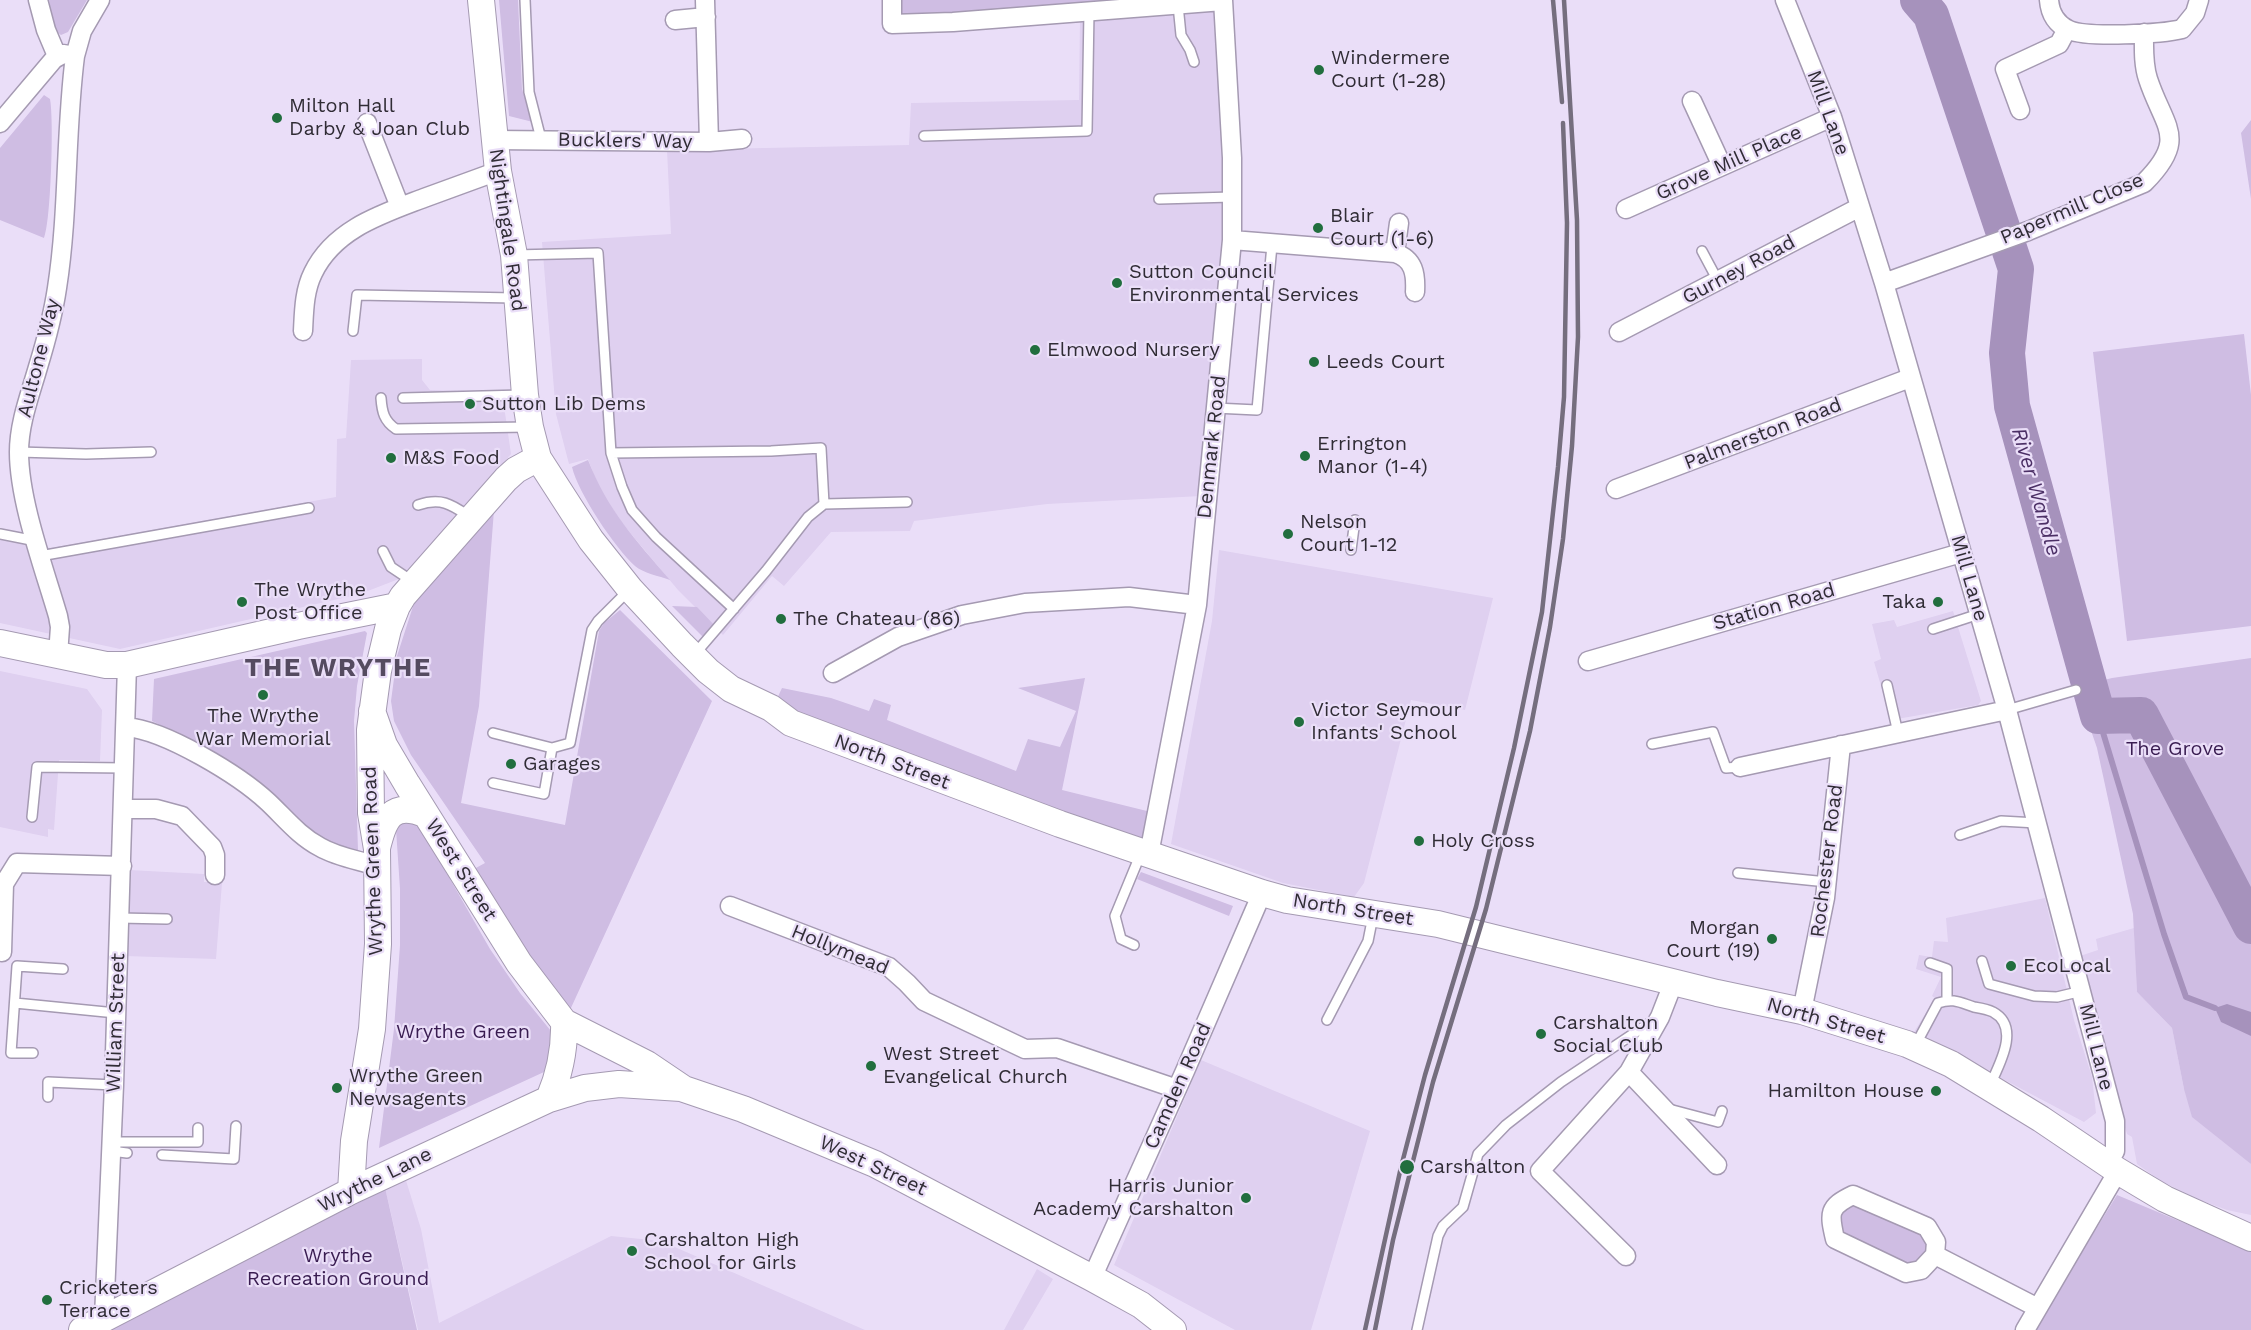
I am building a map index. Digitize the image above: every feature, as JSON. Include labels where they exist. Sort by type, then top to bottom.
[{"type":"main road","name":"Nightingale Road","points":[[481,0],[498,171],[514,255],[525,395],[538,458]]},
{"type":"main road","name":"Wrythe Green Road","points":[[351,1191],[354,1141],[368,1062],[378,944],[377,857],[371,813],[369,746],[378,671],[388,629],[397,606],[470,517],[516,470],[538,458]]},
{"type":"main road","name":"North Street","points":[[538,458],[591,540],[630,590],[693,656],[731,689],[771,708],[790,723],[1060,824],[1262,893],[1287,900],[1438,924],[1802,1011],[1914,1047],[1952,1064],[2164,1199],[2251,1238]]},
{"type":"main road","points":[[0,643],[106,665],[128,665],[397,606]]},
{"type":"main road","name":"West Street","points":[[372,711],[384,745],[425,814],[519,963],[564,1022],[646,1064],[684,1089],[743,1109],[875,1164],[1141,1305],[1173,1330]]},
{"type":"main road","points":[[377,857],[384,824],[391,814],[404,809],[425,814]]},
{"type":"main road","points":[[549,1099],[561,1065],[564,1048],[564,1022]]},
{"type":"main road","name":"Wrythe Lane","points":[[93,1324],[351,1191],[549,1099],[585,1088],[619,1084],[645,1084],[684,1089]]},
{"type":"street","points":[[38,0],[45,30],[66,56]]},
{"type":"street","points":[[0,123],[50,62],[66,56],[100,0]]},
{"type":"street","points":[[892,0],[892,24],[1223,1]]},
{"type":"street","name":"Mill Lane","points":[[1785,0],[1832,117],[1884,283],[2007,710],[2115,1121],[2116,1144],[2112,1167],[2025,1330]]},
{"type":"street","points":[[2049,0],[2050,9],[2057,22],[2067,29],[2088,33],[2173,31],[2182,28],[2195,13],[2199,0]]},
{"type":"street","name":"Denmark Road","points":[[1145,852],[1197,605],[1232,240],[1232,158],[1223,1]]},
{"type":"street","name":"Bucklers' Way","points":[[675,20],[705,9],[709,142]]},
{"type":"street","points":[[2020,110],[2005,69],[2059,44],[2067,29]]},
{"type":"street","name":"Papermill Close","points":[[1884,283],[2028,231],[2144,183],[2169,151],[2170,133],[2148,78],[2144,54],[2144,33]]},
{"type":"street","name":"Aultone Way","points":[[58,655],[60,627],[58,616],[22,483],[19,452],[24,416],[49,328],[63,248],[70,117],[66,56]]},
{"type":"street","points":[[1692,101],[1722,166]]},
{"type":"street","name":"Grove Mill Place","points":[[1626,210],[1832,117]]},
{"type":"street","points":[[366,123],[399,207]]},
{"type":"street","name":"Bucklers' Way","points":[[494,140],[709,142],[742,139]]},
{"type":"street","points":[[303,332],[308,287],[313,273],[328,250],[338,240],[380,214],[498,171]]},
{"type":"street","name":"Gurney Road","points":[[1619,332],[1860,207]]},
{"type":"street","points":[[1395,253],[1399,223]]},
{"type":"street","points":[[1232,240],[1272,245],[1395,253],[1404,256],[1414,269],[1415,291]]},
{"type":"street","name":"Palmerston Road","points":[[1616,489],[1910,378]]},
{"type":"street","name":"Station Road","points":[[1587,660],[1961,553]]},
{"type":"street","points":[[834,673],[898,638],[962,615],[1025,603],[1130,597],[1197,605]]},
{"type":"street","points":[[128,665],[126,727],[150,732],[220,767],[251,788],[298,832],[320,847],[377,857]]},
{"type":"street","points":[[1740,767],[2007,710]]},
{"type":"street","name":"William Street","points":[[93,1324],[117,1149],[114,1084],[126,727]]},
{"type":"street","name":"Rochester Road","points":[[1802,1011],[1827,882],[1841,745]]},
{"type":"street","points":[[124,809],[156,809],[182,816],[212,847],[215,855],[215,875]]},
{"type":"street","points":[[2,952],[2,884],[17,863],[122,866]]},
{"type":"street","name":"Camden Road","points":[[1092,1278],[1262,893]]},
{"type":"street","name":"Hollymead","points":[[730,906],[889,967],[924,1001],[1025,1049],[1056,1048],[1177,1089]]},
{"type":"street","points":[[1626,1256],[1540,1171],[1629,1072],[1659,1017],[1674,981]]},
{"type":"street","points":[[1629,1072],[1717,1165]]},
{"type":"street","points":[[1853,1195],[1928,1227],[1936,1242],[1935,1255],[1921,1270],[1906,1272],[1835,1239],[1830,1217],[1836,1203],[1853,1195]]},
{"type":"street","points":[[1935,1255],[2038,1308]]},
{"type":"lane","name":"Bucklers' Way","points":[[525,0],[529,92],[541,139]]},
{"type":"lane","points":[[1178,4],[1181,35],[1191,50],[1194,62]]},
{"type":"lane","points":[[924,136],[1087,131],[1089,12]]},
{"type":"lane","points":[[1159,199],[1232,197]]},
{"type":"lane","points":[[1215,408],[1257,410],[1272,245]]},
{"type":"lane","points":[[1702,251],[1718,281]]},
{"type":"lane","points":[[514,255],[598,253],[611,453],[632,510],[656,537],[734,609]]},
{"type":"lane","points":[[353,331],[357,295],[518,298]]},
{"type":"lane","points":[[403,398],[525,395]]},
{"type":"lane","points":[[381,398],[382,412],[388,424],[396,429],[530,427]]},
{"type":"lane","points":[[611,453],[771,451],[821,448],[824,504]]},
{"type":"lane","points":[[19,452],[86,454],[151,452]]},
{"type":"lane","points":[[418,505],[428,502],[448,503],[470,517]]},
{"type":"lane","points":[[693,656],[808,517],[824,504],[907,502]]},
{"type":"lane","points":[[0,534],[38,549],[309,508]]},
{"type":"lane","points":[[1351,550],[1355,520]]},
{"type":"lane","points":[[383,551],[391,567],[414,583]]},
{"type":"lane","points":[[493,733],[552,748],[570,743],[592,630],[598,621],[630,590]]},
{"type":"lane","points":[[1933,629],[1979,615]]},
{"type":"lane","points":[[1887,685],[1898,733]]},
{"type":"lane","points":[[2007,710],[2076,690]]},
{"type":"lane","points":[[1652,744],[1713,732],[1726,768],[1740,767]]},
{"type":"lane","points":[[494,783],[544,794],[552,748]]},
{"type":"lane","points":[[32,817],[37,767],[124,768]]},
{"type":"lane","points":[[1960,835],[2001,820],[2037,823]]},
{"type":"lane","points":[[1134,945],[1121,939],[1115,916],[1145,852]]},
{"type":"lane","points":[[1738,873],[1827,882]]},
{"type":"lane","points":[[1327,1020],[1368,940],[1374,913]]},
{"type":"lane","points":[[119,918],[166,919]]},
{"type":"lane","points":[[1982,961],[1989,984],[2034,996],[2057,997],[2082,991]]},
{"type":"lane","points":[[1930,963],[1947,969],[1947,1000]]},
{"type":"lane","points":[[33,1053],[11,1053],[17,966],[63,969]]},
{"type":"lane","points":[[1914,1047],[1938,1003],[1950,999],[1994,1013],[2005,1025],[2007,1041],[2003,1059],[1989,1087]]},
{"type":"lane","points":[[15,1003],[116,1013]]},
{"type":"lane","points":[[1417,1330],[1438,1236],[1443,1226],[1463,1207],[1478,1154],[1506,1125],[1561,1082],[1659,1017]]},
{"type":"lane","points":[[48,1097],[48,1082],[114,1084]]},
{"type":"lane","points":[[1662,1107],[1718,1122],[1722,1111]]},
{"type":"lane","points":[[162,1155],[234,1159],[236,1126]]},
{"type":"lane","points":[[117,1149],[198,1142],[198,1128]]},
{"type":"shaded area","points":[[1216,9],[1220,71],[1224,247],[1201,496],[1047,504],[914,521],[910,531],[831,532],[784,586],[772,576],[723,635],[678,590],[617,517],[599,488],[588,459],[569,464],[556,414],[542,242],[671,234],[667,150],[909,145],[911,103],[1079,100],[1080,16]]},
{"type":"shaded area","points":[[422,359],[422,380],[430,390],[502,392],[511,454],[404,577],[360,594],[120,649],[0,623],[0,538],[51,548],[336,497],[337,439],[346,438],[351,360]]},
{"type":"shaded area","name":"Victor Seymour Infants' School","points":[[1219,550],[1493,598],[1465,710],[1411,700],[1364,883],[1354,897],[1283,883],[1171,844],[1212,621]]},
{"type":"shaded area","points":[[1953,611],[1981,701],[1978,705],[1891,720],[1874,662],[1881,659],[1872,624],[1894,620],[1897,627]]},
{"type":"shaded area","points":[[0,671],[87,689],[102,710],[100,761],[59,760],[54,830],[48,829],[48,837],[0,827]]},
{"type":"shaded area","points":[[129,870],[204,874],[204,882],[222,883],[216,959],[125,956]]},
{"type":"shaded area","points":[[2045,898],[2074,1020],[2092,1077],[2096,1113],[2084,1122],[1914,1032],[1935,998],[1932,996],[1941,977],[1916,969],[1919,955],[1932,957],[1934,941],[1948,942],[1946,918]]},
{"type":"shaded area","points":[[2134,928],[2137,992],[2172,1028],[2184,1089],[2251,1164],[2251,1215],[2227,1210],[2200,1200],[2161,1181],[2137,1164],[2132,1137],[2127,1134],[2077,957],[2098,950],[2096,939]]},
{"type":"shaded area","points":[[2227,1004],[2251,1012],[2251,1036],[2221,1022],[2215,1008]]},
{"type":"shaded area","name":"Harris Junior Academy Carshalton","points":[[1201,1060],[1370,1131],[1311,1330],[1235,1330],[1114,1265]]},
{"type":"shaded area","name":"Carshalton High School for Girls","points":[[404,1174],[421,1229],[439,1323],[611,1236],[661,1241],[865,1330],[418,1330],[384,1183]]},
{"type":"shaded area","points":[[1037,1269],[1053,1279],[1023,1330],[1004,1330]]},
{"type":"green space","points":[[49,0],[87,0],[68,32],[61,35],[53,24]]},
{"type":"green space","points":[[499,0],[518,0],[522,89],[533,122],[509,116]]},
{"type":"green space","points":[[895,0],[1182,0],[895,19]]},
{"type":"green space","points":[[44,95],[50,99],[52,127],[50,193],[44,238],[0,220],[0,148]]},
{"type":"green space","points":[[2251,120],[2251,199],[2241,133]]},
{"type":"green space","points":[[2244,334],[2251,395],[2251,626],[2127,641],[2093,352]]},
{"type":"green space","points":[[588,460],[614,510],[670,580],[635,566],[608,534],[589,505],[572,467]]},
{"type":"green space","points":[[494,510],[479,706],[461,803],[565,825],[599,631],[604,623],[620,610],[712,701],[570,1010],[543,982],[474,869],[485,863],[411,755],[394,721],[391,701],[397,656],[417,594]]},
{"type":"green space","points":[[672,606],[697,607],[716,627],[705,639]]},
{"type":"green space","points":[[365,631],[367,633],[357,686],[354,721],[358,851],[325,840],[313,833],[242,770],[209,748],[152,721],[154,679]]},
{"type":"green space","name":"The Grove","points":[[2251,658],[2251,1164],[2192,1117],[2172,1028],[2137,992],[2133,914],[2097,748],[2076,687],[2112,678]]},
{"type":"green space","points":[[1085,678],[1062,790],[1155,813],[1149,854],[773,707],[782,688],[831,698],[869,711],[874,699],[891,705],[887,720],[1016,771],[1028,739],[1060,747],[1076,711],[1018,688]]},
{"type":"green space","name":"Wrythe Green","points":[[398,821],[418,823],[490,949],[520,993],[551,1031],[552,1045],[544,1072],[379,1148],[394,1029],[400,945],[400,889],[396,829]]},
{"type":"green space","points":[[1141,872],[1233,906],[1229,916],[1137,879]]},
{"type":"green space","name":"Wrythe Recreation Ground","points":[[384,1183],[417,1330],[82,1330]]},
{"type":"green space","points":[[2117,1195],[2251,1251],[2251,1330],[2034,1330]]},
{"type":"green space","points":[[1854,1202],[1922,1229],[1931,1249],[1918,1265],[1905,1266],[1837,1232],[1840,1208]]},
{"type":"waterway","name":"River Wandle","points":[[1918,0],[1931,15],[2016,269],[2007,353],[2012,406],[2098,716],[2141,715],[2251,926]]},
{"type":"waterway","points":[[2098,716],[2164,934],[2186,997],[2215,1008]]},
{"type":"railway","points":[[1553,0],[1562,102]]},
{"type":"railway","points":[[1375,1330],[1393,1240],[1433,1082],[1486,909],[1530,731],[1550,627],[1563,539],[1572,446],[1578,337],[1577,220],[1564,0]]},
{"type":"railway","points":[[1365,1330],[1401,1167],[1425,1075],[1476,907],[1514,748],[1542,612],[1564,397],[1567,223],[1563,123]]},
{"type":"place","name":"Windermere Court (1-28)","points":[[1319,70]]},
{"type":"place","name":"Milton Hall Darby & Joan Club","points":[[277,118]]},
{"type":"place","name":"Blair Court (1-6)","points":[[1318,228]]},
{"type":"place","name":"Sutton Council Environmental Services","points":[[1117,283]]},
{"type":"place","name":"Elmwood Nursery","points":[[1035,350]]},
{"type":"place","name":"Leeds Court","points":[[1314,362]]},
{"type":"place","name":"Sutton Lib Dems","points":[[470,404]]},
{"type":"place","name":"Errington Manor (1-4)","points":[[1305,456]]},
{"type":"place","name":"M&S Food","points":[[391,458]]},
{"type":"place","name":"Nelson Court 1-12","points":[[1288,534]]},
{"type":"place","name":"The Wrythe Post Office","points":[[242,602]]},
{"type":"place","name":"Taka","points":[[1938,602]]},
{"type":"place","name":"The Chateau (86)","points":[[781,619]]},
{"type":"place","name":"The Wrythe War Memorial","points":[[263,695]]},
{"type":"place","name":"Victor Seymour Infants' School","points":[[1299,722]]},
{"type":"place","name":"Garages","points":[[511,764]]},
{"type":"place","name":"Holy Cross","points":[[1419,841]]},
{"type":"place","name":"Morgan Court (19)","points":[[1772,939]]},
{"type":"place","name":"EcoLocal","points":[[2011,966]]},
{"type":"place","name":"Carshalton Social Club","points":[[1541,1034]]},
{"type":"place","name":"West Street Evangelical Church","points":[[871,1066]]},
{"type":"place","name":"Wrythe Green Newsagents","points":[[337,1088]]},
{"type":"place","name":"Hamilton House","points":[[1936,1091]]},
{"type":"place","name":"Carshalton","points":[[1407,1167]]},
{"type":"place","name":"Harris Junior Academy Carshalton","points":[[1246,1198]]},
{"type":"place","name":"Carshalton High School for Girls","points":[[632,1251]]},
{"type":"place","name":"Cricketers Terrace","points":[[47,1300]]},
{"type":"district","name":"THE WRYTHE","points":[[338,668]]}]
